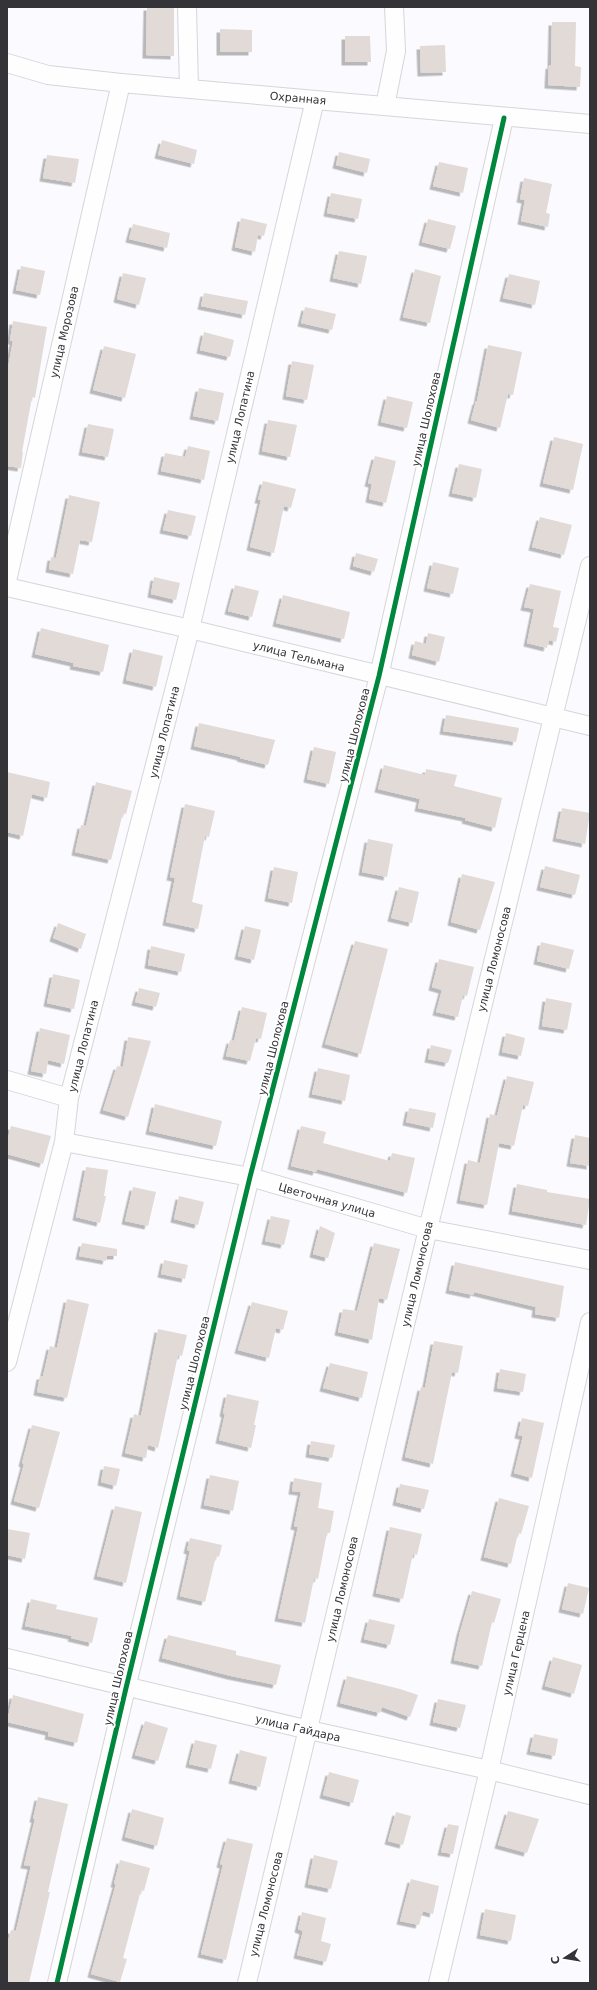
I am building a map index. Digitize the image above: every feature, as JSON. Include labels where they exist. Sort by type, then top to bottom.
[{"type":"street","points":[[186,7],[189,89]]},
{"type":"street","points":[[385,106],[396,51],[394,7]]},
{"type":"street","name":"Охранная","points":[[7,63],[48,75],[121,83],[504,118],[590,124]]},
{"type":"street","name":"улица Морозова","points":[[7,581],[121,83]]},
{"type":"street","name":"улица Лопатина","points":[[7,1362],[64,1142],[69,1098],[190,629],[315,100]]},
{"type":"street","name":"улица Шолохова","points":[[57,1983],[126,1688],[250,1177],[379,676],[504,118]]},
{"type":"street","name":"улица Ломоносова","points":[[247,1983],[309,1730],[428,1229],[590,566]]},
{"type":"street","name":"улица Тельмана","points":[[7,587],[190,629],[590,726]]},
{"type":"street","points":[[7,1080],[69,1098]]},
{"type":"street","name":"Цветочная улица","points":[[64,1142],[250,1177],[428,1229],[590,1260]]},
{"type":"street","name":"улица Герцена","points":[[438,1983],[489,1770],[590,1322]]},
{"type":"street","name":"улица Гайдара","points":[[7,1658],[126,1688],[489,1770],[590,1795]]},
{"type":"building","points":[[147,7],[174,7],[174,56],[146,55]]},
{"type":"building","points":[[552,22],[576,22],[575,66],[581,67],[580,87],[548,85],[549,65],[551,66]]},
{"type":"building","points":[[220,29],[252,30],[252,52],[220,52]]},
{"type":"building","points":[[345,36],[370,36],[371,62],[345,62]]},
{"type":"building","points":[[445,45],[446,72],[421,73],[420,46]]},
{"type":"building","points":[[162,140],[197,150],[194,164],[158,155]]},
{"type":"building","points":[[339,152],[370,159],[367,173],[336,165]]},
{"type":"building","points":[[47,155],[79,159],[75,183],[43,178]]},
{"type":"building","points":[[439,162],[468,168],[463,193],[433,186]]},
{"type":"building","points":[[524,178],[552,184],[546,213],[550,214],[548,227],[521,221],[525,200],[520,199]]},
{"type":"building","points":[[331,193],[362,199],[358,219],[327,213]]},
{"type":"building","points":[[241,218],[267,224],[264,236],[258,235],[255,252],[235,247]]},
{"type":"building","points":[[428,219],[456,226],[450,249],[422,242]]},
{"type":"building","points":[[133,224],[170,233],[167,248],[129,239]]},
{"type":"building","points":[[339,251],[367,256],[361,284],[333,278]]},
{"type":"building","points":[[21,266],[45,271],[40,295],[16,290]]},
{"type":"building","points":[[415,269],[441,276],[430,323],[403,317]]},
{"type":"building","points":[[123,273],[146,278],[139,305],[117,299]]},
{"type":"building","points":[[509,274],[540,281],[535,305],[503,298]]},
{"type":"building","points":[[204,293],[248,301],[245,315],[201,306]]},
{"type":"building","points":[[305,307],[336,314],[332,330],[301,323]]},
{"type":"building","points":[[13,321],[47,327],[35,398],[32,397],[22,452],[21,468],[7,466],[7,373],[13,341],[10,341]]},
{"type":"building","points":[[204,332],[234,340],[230,357],[200,350]]},
{"type":"building","points":[[488,345],[522,352],[513,395],[508,394],[500,428],[471,420],[477,401]]},
{"type":"building","points":[[104,346],[136,354],[125,398],[93,390]]},
{"type":"building","points":[[292,361],[314,365],[307,400],[286,396]]},
{"type":"building","points":[[199,388],[224,393],[218,421],[193,416]]},
{"type":"building","points":[[387,396],[413,402],[407,428],[381,422]]},
{"type":"building","points":[[268,420],[297,425],[290,457],[262,451]]},
{"type":"building","points":[[88,424],[114,429],[108,457],[82,452]]},
{"type":"building","points":[[554,437],[583,444],[573,490],[543,483]]},
{"type":"building","points":[[188,446],[210,451],[204,480],[161,471],[165,453],[185,457]]},
{"type":"building","points":[[375,456],[396,461],[386,503],[369,499],[372,484],[368,483]]},
{"type":"building","points":[[459,464],[482,469],[476,498],[452,493]]},
{"type":"building","points":[[263,481],[296,489],[291,508],[284,506],[274,553],[250,547],[261,500],[258,500]]},
{"type":"building","points":[[69,495],[100,502],[92,542],[80,540],[73,574],[49,569],[51,557],[56,558]]},
{"type":"building","points":[[168,510],[196,516],[191,536],[163,530]]},
{"type":"building","points":[[540,517],[572,525],[564,555],[532,547]]},
{"type":"building","points":[[356,553],[378,559],[374,572],[353,566]]},
{"type":"building","points":[[433,562],[459,568],[453,594],[427,588]]},
{"type":"building","points":[[154,577],[180,583],[176,600],[151,594]]},
{"type":"building","points":[[530,584],[561,591],[553,627],[559,628],[556,642],[549,640],[547,648],[527,643],[534,609],[524,607]]},
{"type":"building","points":[[235,585],[259,591],[252,617],[228,611]]},
{"type":"building","points":[[283,595],[350,612],[344,639],[276,623]]},
{"type":"building","points":[[41,628],[109,645],[103,672],[73,666],[74,663],[35,654]]},
{"type":"building","points":[[428,633],[445,637],[439,662],[412,655],[415,641],[426,644]]},
{"type":"building","points":[[133,649],[163,656],[156,687],[126,680]]},
{"type":"building","points":[[446,715],[519,728],[516,742],[443,731]]},
{"type":"building","points":[[199,723],[275,740],[268,765],[194,746]]},
{"type":"building","points":[[314,747],[336,752],[329,784],[307,779]]},
{"type":"building","points":[[384,765],[425,775],[426,769],[457,775],[454,786],[502,798],[495,828],[465,820],[466,818],[418,808],[420,799],[378,789]]},
{"type":"building","points":[[7,772],[50,782],[47,798],[32,794],[23,836],[7,832]]},
{"type":"building","points":[[96,782],[132,791],[126,814],[123,813],[111,860],[75,852],[81,825],[86,826]]},
{"type":"building","points":[[185,804],[215,811],[209,837],[205,836],[192,902],[203,905],[198,929],[166,922],[175,878],[170,877]]},
{"type":"building","points":[[562,808],[590,813],[585,844],[556,838]]},
{"type":"building","points":[[368,839],[393,844],[387,877],[362,872]]},
{"type":"building","points":[[545,866],[580,875],[575,895],[540,887]]},
{"type":"building","points":[[274,867],[298,872],[292,903],[268,898]]},
{"type":"building","points":[[462,874],[495,882],[480,930],[451,922]]},
{"type":"building","points":[[399,887],[419,892],[412,923],[391,918]]},
{"type":"building","points":[[58,923],[86,934],[81,949],[53,938]]},
{"type":"building","points":[[245,926],[261,930],[254,960],[238,956]]},
{"type":"building","points":[[355,941],[388,949],[361,1054],[325,1044]]},
{"type":"building","points":[[541,942],[574,950],[569,969],[537,961]]},
{"type":"building","points":[[151,946],[185,954],[181,972],[148,965]]},
{"type":"building","points":[[439,959],[474,967],[467,996],[463,995],[458,1017],[436,1012],[442,990],[432,987]]},
{"type":"building","points":[[53,974],[80,980],[74,1009],[47,1003]]},
{"type":"building","points":[[139,988],[160,993],[156,1007],[135,1002]]},
{"type":"building","points":[[546,998],[572,1003],[567,1030],[542,1026]]},
{"type":"building","points":[[242,1007],[267,1013],[261,1039],[256,1038],[250,1061],[226,1056],[230,1040],[234,1041]]},
{"type":"building","points":[[40,1028],[70,1035],[64,1064],[48,1060],[46,1074],[31,1071]]},
{"type":"building","points":[[506,1033],[525,1038],[521,1056],[502,1052]]},
{"type":"building","points":[[128,1037],[151,1041],[128,1117],[103,1110],[117,1066],[123,1067]]},
{"type":"building","points":[[431,1045],[452,1050],[448,1063],[428,1059]]},
{"type":"building","points":[[318,1068],[350,1075],[345,1101],[312,1094]]},
{"type":"building","points":[[507,1076],[534,1082],[528,1106],[523,1105],[514,1146],[499,1143],[487,1205],[460,1200],[468,1160],[480,1163],[490,1114],[497,1116]]},
{"type":"building","points":[[155,1104],[222,1121],[216,1146],[149,1131]]},
{"type":"building","points":[[409,1108],[436,1113],[433,1128],[406,1122]]},
{"type":"building","points":[[11,1126],[51,1136],[43,1164],[7,1154],[7,1142]]},
{"type":"building","points":[[301,1126],[326,1132],[323,1143],[390,1161],[392,1153],[415,1158],[407,1193],[317,1169],[316,1172],[291,1166]]},
{"type":"building","points":[[575,1135],[590,1138],[590,1166],[570,1163]]},
{"type":"building","points":[[86,1167],[108,1170],[104,1196],[106,1196],[100,1223],[76,1217]]},
{"type":"building","points":[[517,1184],[547,1190],[547,1192],[590,1199],[586,1225],[512,1211]]},
{"type":"building","points":[[133,1187],[156,1192],[148,1226],[125,1221]]},
{"type":"building","points":[[179,1196],[204,1202],[198,1225],[174,1219]]},
{"type":"building","points":[[271,1216],[290,1220],[284,1245],[265,1241]]},
{"type":"building","points":[[320,1226],[335,1233],[328,1258],[313,1254]]},
{"type":"building","points":[[82,1243],[117,1249],[117,1256],[107,1256],[106,1261],[79,1256]]},
{"type":"building","points":[[374,1243],[400,1249],[387,1300],[379,1298],[372,1340],[338,1332],[343,1309],[357,1311]]},
{"type":"building","points":[[164,1260],[188,1265],[185,1279],[161,1274]]},
{"type":"building","points":[[455,1262],[564,1286],[559,1318],[535,1314],[536,1307],[474,1292],[473,1295],[449,1290]]},
{"type":"building","points":[[67,1299],[89,1304],[67,1398],[37,1392],[40,1376],[43,1376],[50,1346],[57,1348]]},
{"type":"building","points":[[252,1302],[288,1311],[283,1330],[276,1328],[269,1358],[238,1350]]},
{"type":"building","points":[[158,1329],[187,1335],[182,1356],[178,1355],[158,1448],[148,1445],[146,1458],[125,1453],[134,1414],[141,1416]]},
{"type":"building","points":[[434,1341],[463,1346],[458,1373],[452,1372],[433,1464],[405,1457],[421,1387],[425,1388]]},
{"type":"building","points":[[330,1363],[368,1372],[362,1398],[323,1388]]},
{"type":"building","points":[[500,1369],[526,1374],[523,1392],[497,1388]]},
{"type":"building","points":[[227,1394],[259,1401],[251,1448],[219,1440],[225,1414],[223,1413]]},
{"type":"building","points":[[522,1418],[544,1423],[532,1478],[514,1473],[523,1436],[518,1435]]},
{"type":"building","points":[[32,1425],[60,1432],[39,1508],[14,1501],[24,1464],[22,1463]]},
{"type":"building","points":[[311,1441],[335,1445],[332,1458],[309,1454]]},
{"type":"building","points":[[104,1466],[120,1469],[116,1486],[101,1482]]},
{"type":"building","points":[[210,1475],[239,1481],[233,1511],[204,1505]]},
{"type":"building","points":[[294,1478],[322,1483],[318,1508],[334,1511],[330,1533],[327,1533],[318,1579],[314,1578],[305,1623],[278,1618],[298,1527],[294,1526],[301,1492],[292,1491]]},
{"type":"building","points":[[400,1484],[429,1490],[424,1509],[396,1502]]},
{"type":"building","points":[[499,1498],[529,1506],[521,1534],[518,1533],[511,1564],[484,1557]]},
{"type":"building","points":[[115,1506],[142,1512],[126,1583],[97,1576]]},
{"type":"building","points":[[390,1527],[422,1534],[417,1555],[413,1554],[403,1599],[376,1593]]},
{"type":"building","points":[[7,1529],[30,1533],[25,1559],[7,1555]]},
{"type":"building","points":[[190,1538],[222,1545],[219,1557],[216,1556],[205,1602],[180,1596],[190,1551],[187,1550]]},
{"type":"building","points":[[568,1583],[589,1588],[583,1614],[562,1609]]},
{"type":"building","points":[[472,1591],[501,1599],[494,1623],[492,1622],[482,1666],[454,1660],[460,1632]]},
{"type":"building","points":[[31,1599],[57,1605],[56,1609],[98,1618],[92,1643],[71,1638],[72,1636],[25,1626]]},
{"type":"building","points":[[369,1619],[395,1625],[390,1645],[364,1639]]},
{"type":"building","points":[[168,1635],[236,1651],[236,1655],[281,1665],[276,1685],[231,1676],[162,1658]]},
{"type":"building","points":[[553,1657],[582,1665],[574,1694],[545,1686]]},
{"type":"building","points":[[347,1676],[418,1695],[410,1717],[382,1707],[380,1713],[340,1703]]},
{"type":"building","points":[[13,1695],[84,1714],[77,1743],[48,1736],[49,1732],[7,1722]]},
{"type":"building","points":[[438,1699],[466,1705],[460,1728],[433,1722]]},
{"type":"building","points":[[145,1721],[168,1728],[158,1761],[135,1755]]},
{"type":"building","points":[[534,1734],[558,1739],[555,1756],[530,1751]]},
{"type":"building","points":[[195,1740],[217,1745],[211,1769],[189,1764]]},
{"type":"building","points":[[240,1750],[267,1757],[260,1787],[232,1780]]},
{"type":"building","points":[[329,1772],[359,1780],[353,1803],[323,1795]]},
{"type":"building","points":[[38,1797],[68,1804],[29,1983],[7,1983],[7,1945],[11,1930],[16,1931],[31,1866],[24,1865],[35,1819],[33,1819]]},
{"type":"building","points":[[132,1809],[164,1818],[157,1846],[125,1837]]},
{"type":"building","points":[[508,1811],[539,1819],[527,1853],[498,1845]]},
{"type":"building","points":[[396,1812],[411,1816],[403,1845],[388,1841]]},
{"type":"building","points":[[448,1824],[459,1826],[453,1854],[441,1852]]},
{"type":"building","points":[[227,1838],[253,1844],[226,1960],[201,1954],[223,1865],[220,1864]]},
{"type":"building","points":[[314,1855],[338,1861],[331,1889],[308,1884]]},
{"type":"building","points":[[120,1860],[150,1868],[144,1891],[141,1890],[123,1958],[127,1959],[120,1982],[91,1974],[116,1884],[114,1884]]},
{"type":"building","points":[[411,1879],[439,1886],[433,1914],[423,1911],[419,1925],[400,1921]]},
{"type":"building","points":[[485,1909],[516,1915],[511,1941],[480,1935]]},
{"type":"building","points":[[302,1912],[326,1918],[321,1941],[331,1944],[326,1962],[297,1955],[303,1931],[298,1929]]},
{"type":"cycle path","points":[[57,1983],[126,1688],[250,1177],[379,676],[504,118]]}]
